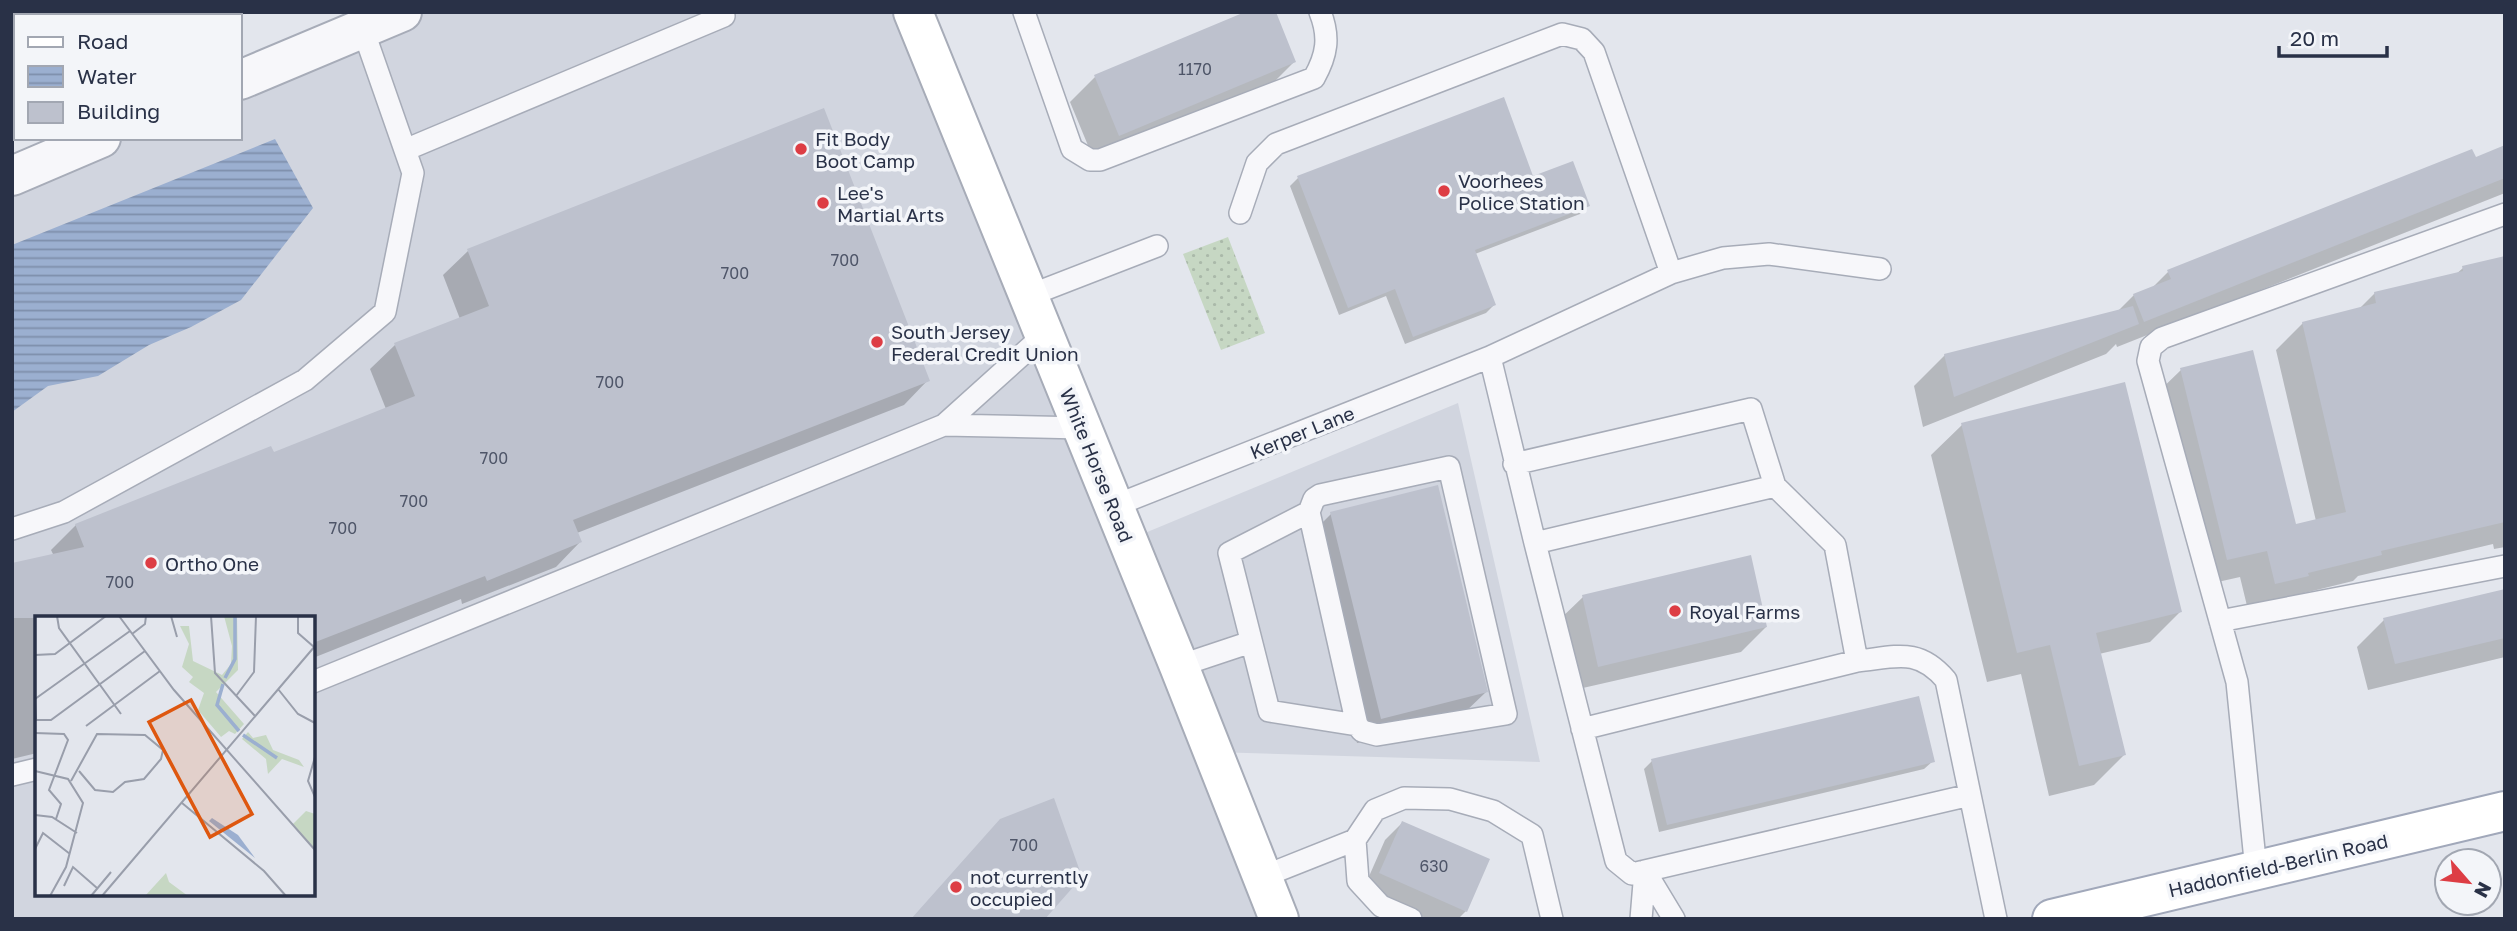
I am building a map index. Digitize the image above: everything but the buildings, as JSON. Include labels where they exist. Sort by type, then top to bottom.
[{"type":"main road","name":"White Horse Road","points":[[913,12],[1279,919]]},
{"type":"main road","name":"Haddonfield-Berlin Road","points":[[2052,919],[2505,811]]},
{"type":"street","points":[[242,79],[359,20],[402,12]]},
{"type":"street","points":[[12,176],[96,140]]},
{"type":"lane","points":[[1024,12],[1072,149],[1090,160],[1111,157],[1314,78],[1324,61],[1326,50],[1322,18]]},
{"type":"lane","points":[[405,150],[724,16]]},
{"type":"lane","points":[[12,529],[64,512],[305,380],[384,312],[413,173],[359,20]]},
{"type":"lane","points":[[1240,213],[1257,163],[1276,144],[1562,34],[1582,39],[1594,52],[1671,273]]},
{"type":"lane","points":[[2256,870],[2237,682],[2148,361],[2151,347],[2162,338],[2505,214]]},
{"type":"lane","points":[[1028,296],[1157,246]]},
{"type":"lane","name":"Kerper Lane","points":[[1114,506],[1490,357],[1671,273],[1723,258],[1769,254],[1880,269]]},
{"type":"lane","points":[[315,681],[944,425],[1044,335]]},
{"type":"lane","points":[[1490,357],[1514,464],[1615,861],[1632,874],[1970,795]]},
{"type":"lane","points":[[1514,464],[1751,410],[1775,486],[1835,545],[1857,661]]},
{"type":"lane","points":[[944,425],[1082,428]]},
{"type":"lane","points":[[1449,467],[1506,714],[1377,736],[1362,731],[1357,725],[1309,512],[1314,499],[1320,495],[1449,467]]},
{"type":"lane","points":[[1535,542],[1775,486]]},
{"type":"lane","points":[[1309,512],[1229,553],[1269,711],[1357,725]]},
{"type":"lane","points":[[2220,621],[2505,566]]},
{"type":"lane","points":[[1179,666],[1251,642]]},
{"type":"lane","points":[[1582,729],[1857,661],[1911,655],[1933,665],[1945,680],[1996,919]]},
{"type":"lane","points":[[12,775],[35,769]]},
{"type":"lane","points":[[1262,877],[1355,840],[1375,810],[1404,798],[1450,799],[1493,811],[1532,835],[1552,919]]},
{"type":"lane","points":[[1355,840],[1358,880],[1381,906],[1411,919]]},
{"type":"lane","points":[[1641,919],[1645,871]]},
{"type":"lane","points":[[1645,871],[1674,919]]},
{"type":"shaded area","points":[[402,12],[913,12],[1128,540],[1458,403],[1540,762],[1213,752],[1279,919],[12,919],[12,176],[96,140],[242,140],[242,79]]},
{"type":"green space","points":[[1228,237],[1265,333],[1221,350],[1183,254]]},
{"type":"water","points":[[275,139],[313,208],[241,300],[191,327],[149,345],[98,376],[48,386],[12,412],[12,245]]},
{"type":"place","name":"Fit Body Boot Camp","points":[[801,149]]},
{"type":"place","name":"Voorhees Police Station","points":[[1444,191]]},
{"type":"place","name":"Lee's Martial Arts","points":[[823,203]]},
{"type":"place","name":"South Jersey Federal Credit Union","points":[[877,342]]},
{"type":"place","name":"Ortho One","points":[[151,563]]},
{"type":"place","name":"Royal Farms","points":[[1675,611]]},
{"type":"place","name":"not currently occupied","points":[[956,887]]}]
